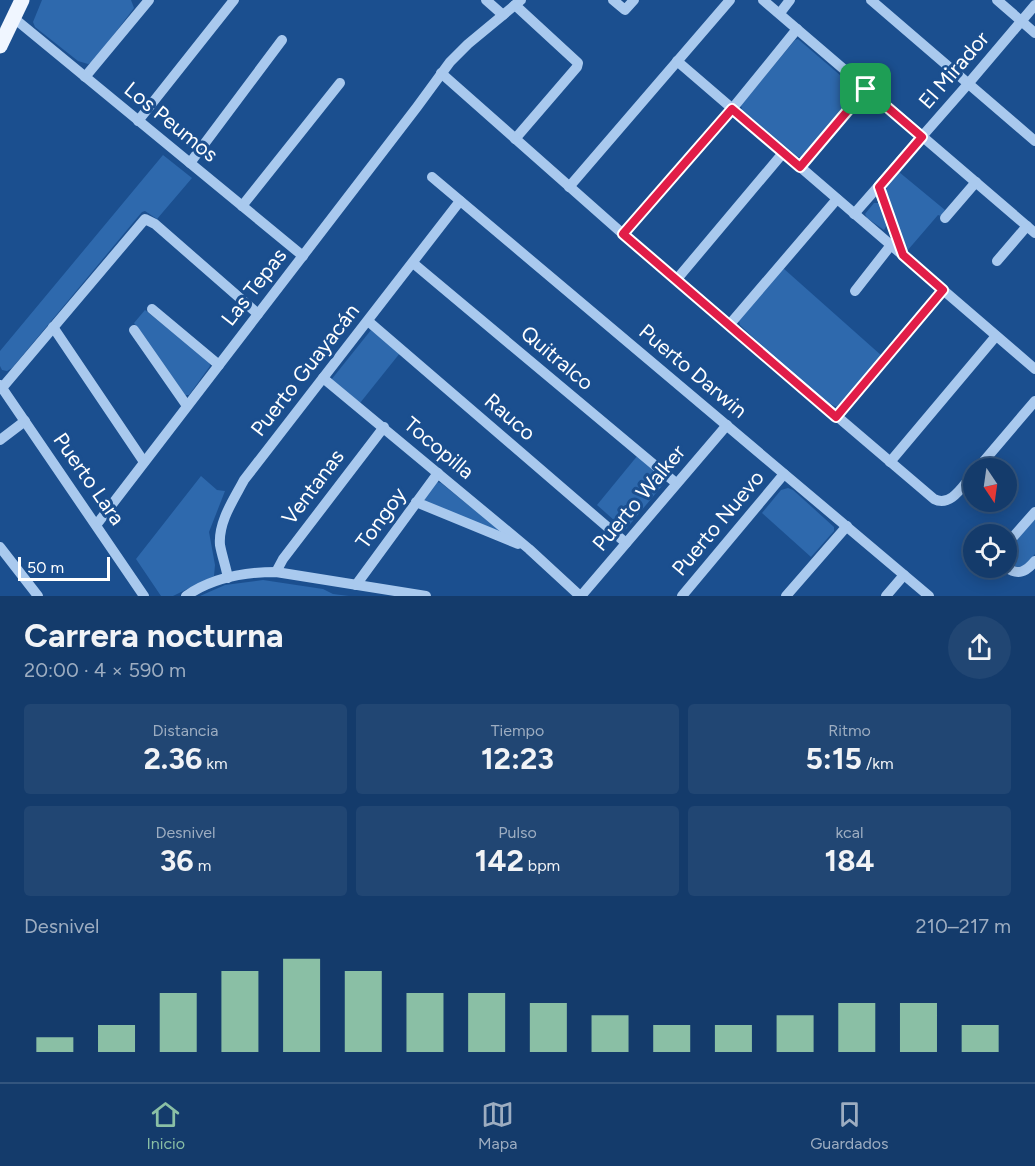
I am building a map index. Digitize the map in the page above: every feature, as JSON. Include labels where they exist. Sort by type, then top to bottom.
[{"type":"main road","points":[[0,46],[15,20],[22,0]]},
{"type":"street","points":[[138,121],[234,0]]},
{"type":"street","points":[[486,0],[503,15]]},
{"type":"street","points":[[613,0],[625,10],[634,0]]},
{"type":"street","points":[[569,187],[730,0]]},
{"type":"street","points":[[763,0],[1031,229],[997,261]]},
{"type":"street","points":[[780,14],[790,0]]},
{"type":"street","points":[[872,0],[1035,141]]},
{"type":"street","points":[[997,0],[1035,33]]},
{"type":"street","points":[[85,77],[144,2]]},
{"type":"street","points":[[515,139],[578,63],[518,3]]},
{"type":"street","name":"Las Tepas","points":[[97,524],[422,101],[441,73],[468,44],[518,3]]},
{"type":"street","name":"El Mirador","points":[[854,214],[1035,5]]},
{"type":"street","name":"Los Peumos","points":[[15,20],[303,256]]},
{"type":"street","points":[[623,234],[732,109],[797,29]]},
{"type":"street","points":[[190,163],[282,40]]},
{"type":"street","points":[[677,61],[1035,369]]},
{"type":"street","points":[[441,73],[623,234],[730,324],[782,372],[934,499],[943,502],[950,500],[963,485]]},
{"type":"street","points":[[242,206],[340,83]]},
{"type":"street","points":[[800,167],[866,89]]},
{"type":"street","points":[[677,279],[783,153]]},
{"type":"street","name":"Puerto Darwin","points":[[432,177],[929,596]]},
{"type":"street","points":[[945,218],[976,182]]},
{"type":"street","points":[[879,187],[903,255]]},
{"type":"street","points":[[730,324],[837,199]]},
{"type":"street","name":"Puerto Guayacán","points":[[228,578],[220,544],[221,531],[244,480],[460,201]]},
{"type":"street","points":[[1,387],[145,219],[155,224],[258,314]]},
{"type":"street","points":[[855,291],[891,245]]},
{"type":"street","name":"Quitralco","points":[[413,263],[676,483]]},
{"type":"street","points":[[836,417],[943,290]]},
{"type":"street","points":[[152,309],[219,365]]},
{"type":"street","name":"Rauco","points":[[368,321],[626,543]]},
{"type":"street","points":[[53,327],[144,462]]},
{"type":"street","points":[[134,330],[188,406]]},
{"type":"street","points":[[890,462],[996,336]]},
{"type":"street","name":"Tocopilla","points":[[323,378],[529,549],[581,596]]},
{"type":"street","name":"Puerto Lara","points":[[1,387],[97,524],[144,596]]},
{"type":"street","points":[[987,458],[1035,401]]},
{"type":"street","points":[[0,440],[25,422]]},
{"type":"street","name":"Puerto Walker","points":[[581,596],[727,425]]},
{"type":"street","name":"Ventanas","points":[[276,573],[283,559],[384,427]]},
{"type":"street","name":"Tongoy","points":[[356,585],[438,473]]},
{"type":"street","name":"Puerto Nuevo","points":[[682,596],[784,474]]},
{"type":"street","name":"Tocopilla","points":[[416,502],[529,549]]},
{"type":"street","points":[[1017,532],[1035,512]]},
{"type":"street","points":[[786,596],[847,526]]},
{"type":"street","points":[[0,547],[38,596]]},
{"type":"street","points":[[1017,573],[1029,569],[1035,561]]},
{"type":"street","points":[[186,596],[208,584],[250,573],[276,573],[426,596]]},
{"type":"street","points":[[886,596],[904,575]]},
{"type":"shaded area","points":[[42,0],[131,0],[134,8],[93,62],[88,64],[78,61],[35,27],[33,22]]},
{"type":"shaded area","points":[[798,39],[855,88],[857,93],[804,157],[798,157],[742,110],[741,105]]},
{"type":"shaded area","points":[[163,155],[192,178],[157,219],[145,211],[142,212],[12,368],[7,371],[2,370],[0,351]]},
{"type":"shaded area","points":[[899,172],[945,210],[907,251],[886,192],[887,187]]},
{"type":"shaded area","points":[[874,203],[879,203],[887,225],[884,230],[865,214]]},
{"type":"shaded area","points":[[783,268],[882,356],[837,407],[830,404],[740,325],[739,320]]},
{"type":"shaded area","points":[[145,310],[209,361],[210,366],[189,395],[185,395],[134,323]]},
{"type":"shaded area","points":[[371,330],[400,353],[360,403],[331,380]]},
{"type":"shaded area","points":[[638,455],[666,481],[624,529],[597,505]]},
{"type":"shaded area","points":[[201,476],[217,490],[225,491],[209,532],[215,565],[214,576],[173,596],[161,596],[136,559]]},
{"type":"shaded area","points":[[437,482],[441,483],[509,538],[425,501]]},
{"type":"shaded area","points":[[788,488],[834,527],[834,531],[811,557],[762,513],[781,490]]},
{"type":"shaded area","points":[[1035,519],[1035,554],[1025,566],[1019,568],[1017,567],[1017,540]]},
{"type":"shaded area","points":[[263,580],[323,589],[333,594],[349,596],[200,596],[225,585]]},
{"type":"route","points":[[866,89],[922,137],[879,187],[903,255],[943,290],[836,417],[623,234],[732,109],[800,167],[866,89]]}]
